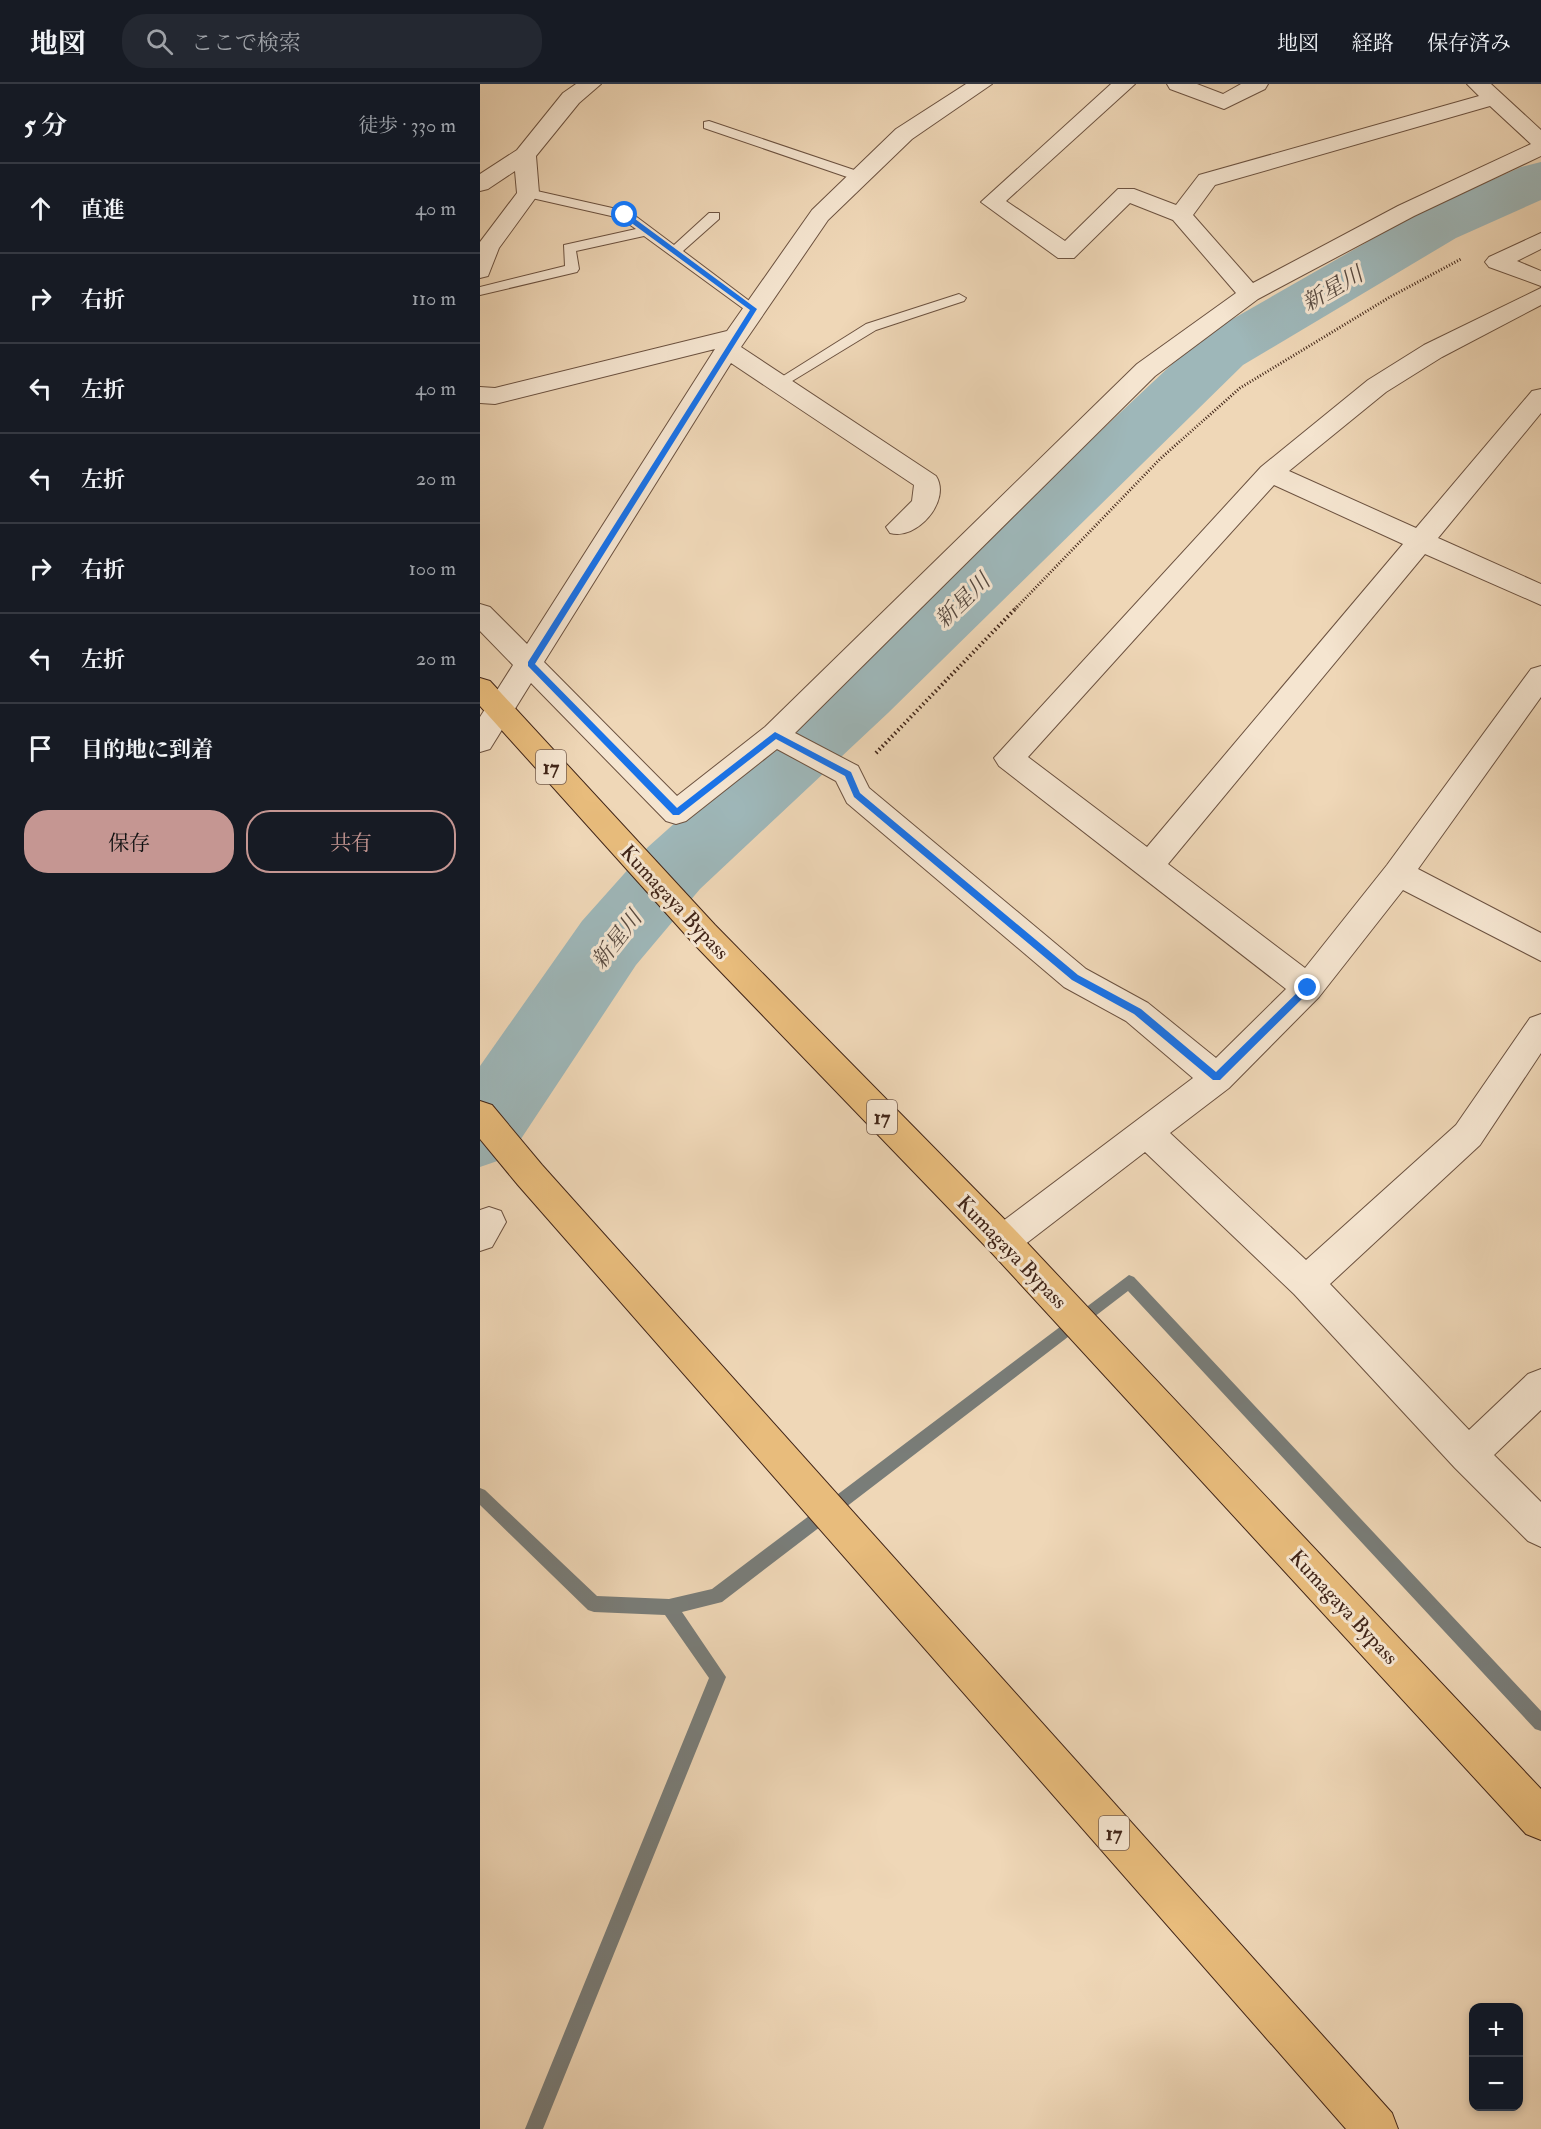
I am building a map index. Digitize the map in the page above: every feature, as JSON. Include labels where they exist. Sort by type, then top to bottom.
[{"type":"highway","name":"Kumagaya Bypass","points":[[480,688],[704,934],[1003,1241],[1541,1819]]},
{"type":"highway","name":"17","points":[[480,1115],[530,1175],[1376,2129]]},
{"type":"street","points":[[485,175],[525,155],[571,98],[591,84]]},
{"type":"street","points":[[480,741],[531,664],[753,309],[820,215],[904,134],[981,84]]},
{"type":"street","points":[[1124,84],[992,202],[1066,253],[1126,194],[1181,215],[1250,294]]},
{"type":"street","points":[[1178,84],[1224,102],[1257,84]]},
{"type":"street","points":[[1181,215],[1207,180],[1485,91],[1541,142]]},
{"type":"street","points":[[480,614],[676,813],[777,736],[1146,370],[1250,294],[1406,211],[1541,148]]},
{"type":"street","points":[[480,271],[488,247],[528,193],[525,155]]},
{"type":"street","points":[[1497,262],[1541,240]]},
{"type":"street","points":[[1497,262],[1541,279]]},
{"type":"street","points":[[1308,988],[1009,758],[1270,473],[1377,386],[1433,351],[1541,295]]},
{"type":"street","points":[[732,342],[778,382],[927,482],[925,504],[899,527]]},
{"type":"street","points":[[480,395],[495,396],[732,342]]},
{"type":"street","points":[[1149,866],[1541,397]]},
{"type":"street","points":[[1270,473],[1541,596]]},
{"type":"street","points":[[1003,1241],[1217,1078],[1308,988],[1398,873],[1541,676]]},
{"type":"street","points":[[777,736],[848,774],[857,795],[1075,978],[1137,1012],[1217,1078]]},
{"type":"street","points":[[1398,873],[1541,948]]},
{"type":"street","points":[[1306,1283],[1468,1135],[1541,1027]]},
{"type":"street","points":[[1147,1133],[1306,1283],[1468,1455],[1541,1528]]},
{"type":"street","points":[[1468,1455],[1541,1386]]},
{"type":"lane","points":[[709,125],[858,176]]},
{"type":"lane","points":[[528,193],[625,215],[753,309]]},
{"type":"lane","points":[[675,251],[714,216]]},
{"type":"lane","points":[[480,291],[572,269],[569,248],[647,231]]},
{"type":"lane","points":[[778,382],[870,327],[959,298]]},
{"type":"path","points":[[873,756],[1160,459],[1240,388],[1390,297],[1479,250],[1497,262]]},
{"type":"waterway","name":"新星川","points":[[480,1132],[609,943],[674,868],[863,695],[1121,445],[1222,351],[1436,226],[1541,179]]},
{"type":"waterway","points":[[669,1607],[716,1596],[1129,1282],[1541,1723]]},
{"type":"waterway","points":[[480,1495],[594,1604],[669,1607]]},
{"type":"waterway","points":[[534,2129],[718,1677],[669,1607]]},
{"type":"route","points":[[625,215],[753,309],[531,664],[676,813],[775,735],[848,774],[857,795],[1075,978],[1137,1012],[1217,1078],[1308,988]]}]
